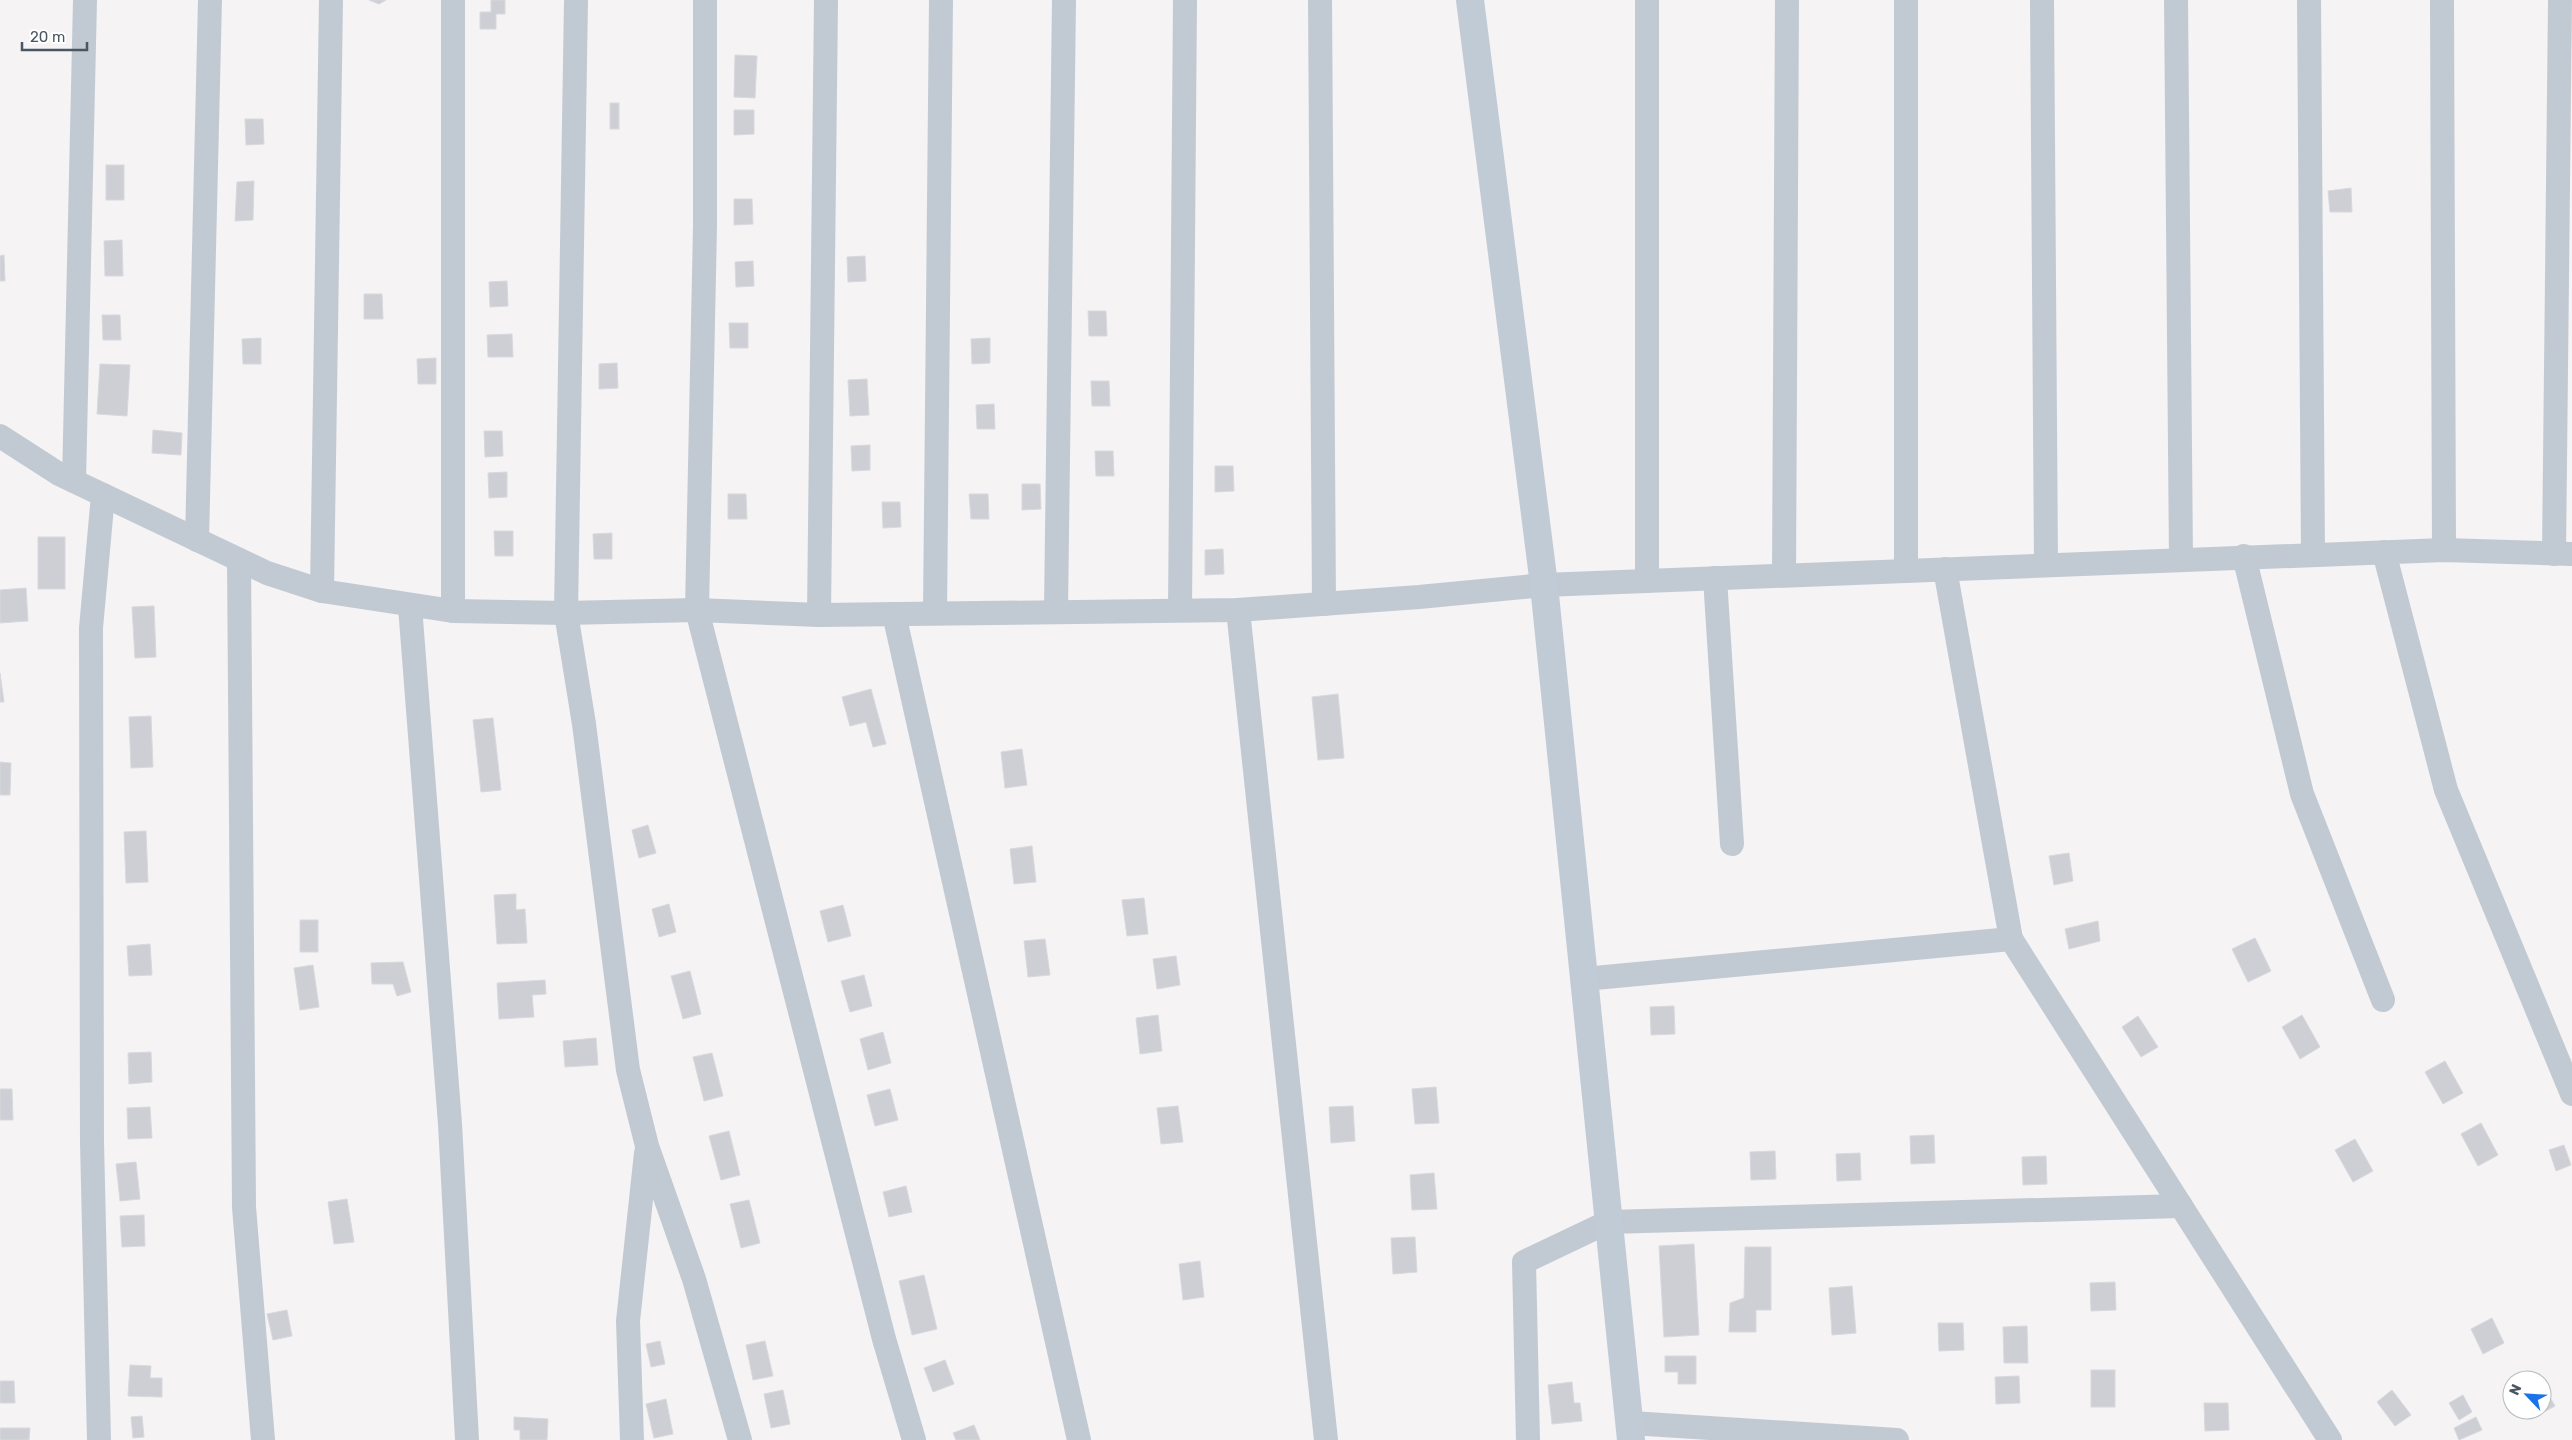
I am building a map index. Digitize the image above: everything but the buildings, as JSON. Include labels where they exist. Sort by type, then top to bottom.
[{"type":"street","points":[[74,481],[85,0]]},
{"type":"street","points":[[197,540],[210,0]]},
{"type":"street","points":[[322,591],[331,0]]},
{"type":"street","points":[[453,0],[454,611]]},
{"type":"street","points":[[576,0],[566,613],[584,724],[628,1070],[647,1146],[694,1280],[740,1440]]},
{"type":"street","points":[[705,0],[705,236],[697,610],[881,1329],[914,1440]]},
{"type":"street","points":[[819,614],[826,0]]},
{"type":"street","points":[[935,613],[941,0]]},
{"type":"street","points":[[1056,610],[1064,0]]},
{"type":"street","points":[[1180,609],[1185,0]]},
{"type":"street","points":[[1320,0],[1324,604]]},
{"type":"street","points":[[1470,0],[1544,585],[1631,1432],[1897,1440]]},
{"type":"street","points":[[1647,0],[1647,581]]},
{"type":"street","points":[[1784,575],[1786,0]]},
{"type":"street","points":[[1906,0],[1906,571]]},
{"type":"street","points":[[2042,0],[2046,565]]},
{"type":"street","points":[[2176,0],[2181,560]]},
{"type":"street","points":[[2309,0],[2313,555]]},
{"type":"street","points":[[2442,0],[2444,550]]},
{"type":"street","points":[[0,436],[74,481],[268,573],[322,591],[410,606],[454,611],[566,613],[697,610],[819,614],[894,614],[1056,610],[1238,610],[1544,585],[2244,556],[2444,550],[2563,554],[2560,0]]},
{"type":"street","points":[[99,1440],[92,1142],[91,628],[103,495]]},
{"type":"street","points":[[2384,552],[2446,790],[2572,1094]]},
{"type":"street","points":[[2244,556],[2302,794],[2383,1000]]},
{"type":"street","points":[[239,560],[244,1207],[263,1440]]},
{"type":"street","points":[[1945,569],[2011,939],[2330,1440]]},
{"type":"street","points":[[1715,578],[1732,844]]},
{"type":"street","points":[[410,606],[450,1124],[466,1440]]},
{"type":"street","points":[[1238,610],[1326,1440]]},
{"type":"street","points":[[894,614],[1079,1440]]},
{"type":"street","points":[[1584,979],[2011,939]]},
{"type":"street","points":[[632,1440],[628,1321],[647,1146]]},
{"type":"street","points":[[1528,1440],[1524,1262],[1608,1222],[2181,1206]]}]
